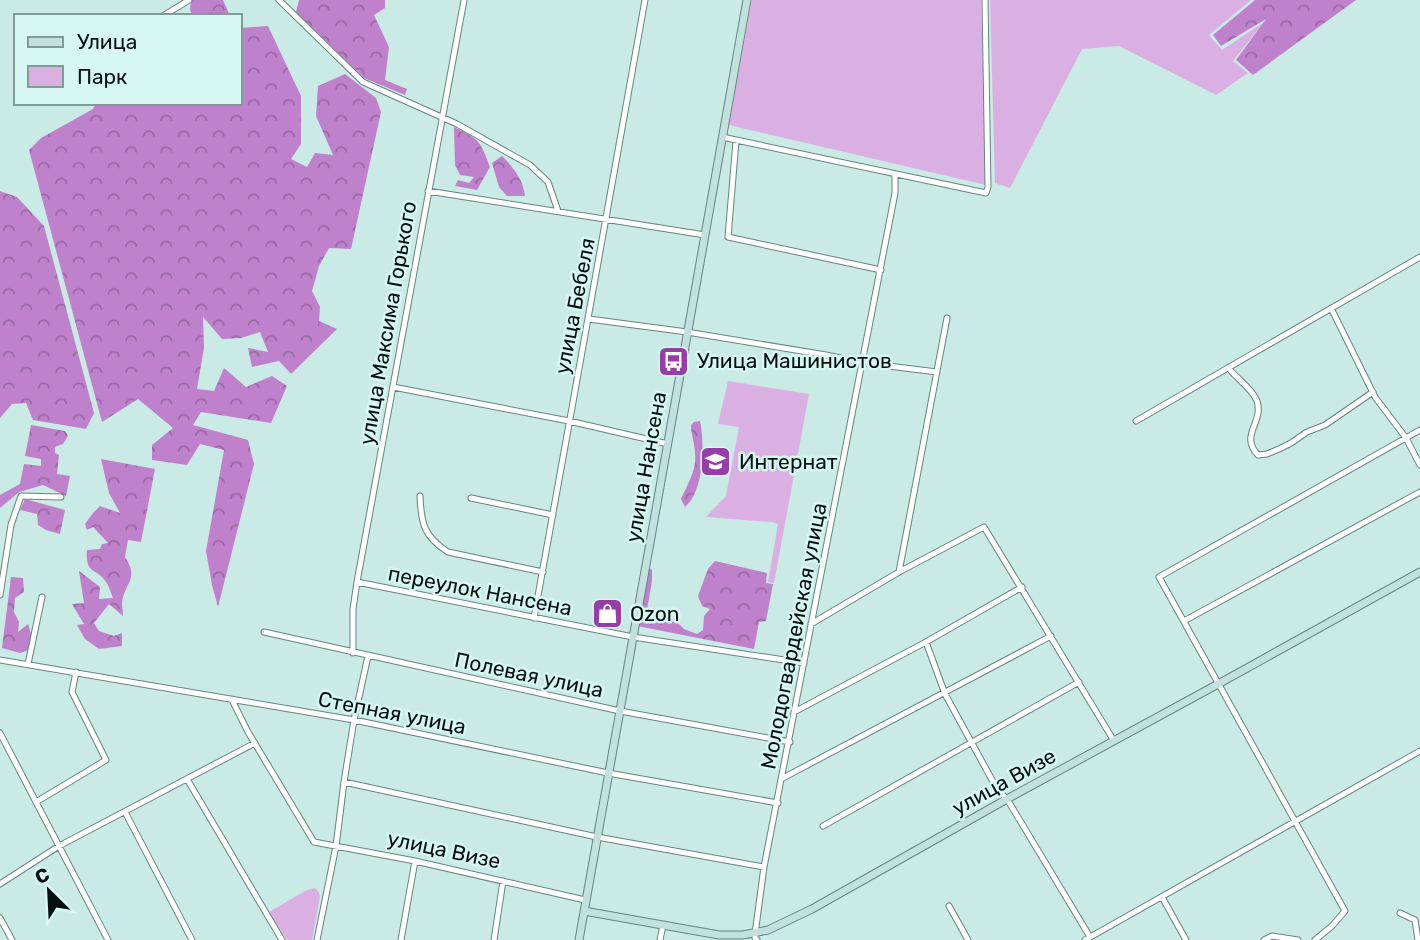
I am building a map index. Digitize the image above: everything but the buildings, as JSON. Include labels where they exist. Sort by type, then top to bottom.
[{"type":"main road","name":"улица Нансена","points":[[579,940],[747,0]]},
{"type":"main road","name":"улица Визе","points":[[584,911],[719,935],[756,938],[1420,572]]},
{"type":"street","points":[[166,14],[188,0]]},
{"type":"street","points":[[279,0],[363,82],[442,117],[530,165],[548,182],[558,211]]},
{"type":"street","name":"улица Максима Горького","points":[[353,653],[353,609],[357,582],[464,0]]},
{"type":"street","name":"улица Бебеля","points":[[534,618],[645,0]]},
{"type":"street","points":[[722,137],[986,193],[985,0]]},
{"type":"street","points":[[736,141],[728,237],[881,270]]},
{"type":"street","name":"Молодогвардейская улица","points":[[756,938],[764,867],[864,363],[895,193],[895,175]]},
{"type":"street","points":[[428,191],[705,235]]},
{"type":"street","points":[[1136,421],[1420,257]]},
{"type":"street","points":[[1331,308],[1373,393],[1406,438],[1420,464]]},
{"type":"street","points":[[589,318],[937,373]]},
{"type":"street","points":[[899,572],[947,318]]},
{"type":"street","points":[[1229,367],[1254,394],[1258,405],[1257,421],[1250,441],[1252,449],[1258,455],[1279,449],[1307,432],[1325,425],[1373,393]]},
{"type":"street","points":[[393,387],[569,421],[668,444]]},
{"type":"street","points":[[1315,940],[1345,911],[1159,577],[1420,430]]},
{"type":"street","points":[[1184,621],[1420,492]]},
{"type":"street","points":[[0,595],[11,525],[21,496],[61,497]]},
{"type":"street","points":[[420,496],[421,517],[426,533],[438,546],[448,552],[542,572]]},
{"type":"street","points":[[471,498],[553,514]]},
{"type":"street","points":[[811,624],[899,572],[984,527],[1114,741]]},
{"type":"street","name":"переулок Нансена","points":[[357,582],[633,637],[804,663]]},
{"type":"street","points":[[796,711],[1022,587]]},
{"type":"street","points":[[28,664],[42,597]]},
{"type":"street","name":"Полевая улица","points":[[264,632],[620,711],[790,742]]},
{"type":"street","points":[[783,778],[1051,636]]},
{"type":"street","points":[[926,642],[945,694],[997,789],[1007,799],[1087,939],[1420,751]]},
{"type":"street","points":[[317,940],[335,846],[354,720],[368,656]]},
{"type":"street","name":"Степная улица","points":[[0,660],[354,720],[608,774],[778,803]]},
{"type":"street","points":[[36,802],[106,760],[72,692],[76,673]]},
{"type":"street","points":[[823,826],[1079,682]]},
{"type":"street","name":"улица Визе","points":[[232,700],[314,842],[415,861],[585,900]]},
{"type":"street","points":[[0,733],[108,940]]},
{"type":"street","points":[[0,884],[59,846],[255,743]]},
{"type":"street","points":[[187,779],[282,940]]},
{"type":"street","points":[[344,782],[597,837],[764,867]]},
{"type":"street","points":[[125,812],[192,940]]},
{"type":"street","points":[[401,940],[415,861]]},
{"type":"street","points":[[494,940],[503,881]]},
{"type":"street","points":[[1162,897],[1186,940]]},
{"type":"street","points":[[949,906],[968,940]]},
{"type":"street","points":[[1400,913],[1418,919],[1418,940]]},
{"type":"street","points":[[0,918],[12,940]]},
{"type":"street","points":[[660,940],[663,925]]},
{"type":"street","points":[[1264,940],[1272,936],[1298,940]]},
{"type":"green space","points":[[191,0],[223,0],[229,14],[192,14]]},
{"type":"green space","points":[[299,0],[385,0],[385,8],[374,15],[389,47],[385,80],[407,89],[405,95],[364,78],[296,12]]},
{"type":"green space","points":[[752,0],[981,0],[986,185],[729,125]]},
{"type":"green space","points":[[990,0],[1251,0],[1209,35],[1222,50],[1264,22],[1233,61],[1248,73],[1216,95],[1119,46],[1082,49],[1010,188],[995,183]]},
{"type":"green space","points":[[1255,0],[1356,0],[1253,75],[1236,60],[1266,19],[1221,46],[1213,35]]},
{"type":"green space","points":[[268,26],[301,96],[301,144],[291,159],[307,167],[315,153],[333,155],[316,116],[318,86],[345,74],[376,98],[381,112],[351,249],[329,248],[319,266],[312,291],[320,307],[319,321],[337,329],[291,374],[279,361],[252,367],[248,348],[268,352],[260,332],[241,338],[222,339],[203,317],[204,348],[197,389],[214,391],[224,368],[246,387],[272,376],[287,386],[271,423],[201,412],[193,425],[248,440],[254,464],[218,607],[206,551],[224,450],[200,444],[187,465],[152,460],[152,445],[173,428],[138,399],[102,422],[29,150],[41,138],[93,109],[95,105],[242,105],[242,28]]},
{"type":"green space","points":[[454,127],[478,142],[490,167],[477,190],[455,186],[458,180],[469,183],[474,177],[460,175],[455,165]]},
{"type":"green space","points":[[502,156],[517,174],[525,196],[507,196],[499,187],[492,163]]},
{"type":"green space","points":[[0,191],[17,197],[44,226],[94,413],[86,429],[33,420],[26,403],[12,404],[0,418]]},
{"type":"green space","points":[[728,381],[809,394],[774,583],[768,582],[778,524],[706,517],[726,496],[739,427],[718,424]]},
{"type":"green space","points":[[700,421],[702,467],[696,490],[685,507],[681,499],[695,460],[691,425]]},
{"type":"green space","points":[[31,425],[65,431],[68,436],[63,444],[55,447],[55,453],[59,455],[57,474],[70,476],[66,496],[43,485],[19,492],[0,508],[0,495],[20,484],[24,464],[41,466],[41,459],[25,456]]},
{"type":"green space","points":[[101,459],[155,469],[141,542],[128,540],[125,557],[131,576],[123,596],[123,616],[109,604],[94,623],[99,631],[114,636],[122,633],[122,646],[99,649],[85,639],[77,625],[84,624],[72,604],[84,603],[79,571],[100,587],[99,599],[113,598],[103,577],[90,568],[87,558],[87,550],[100,549],[102,544],[108,543],[93,527],[87,530],[85,524],[93,513],[100,506],[120,513],[109,493]]},
{"type":"green space","points":[[25,499],[65,510],[60,534],[38,525],[37,514],[20,510]]},
{"type":"green space","points":[[715,561],[767,573],[766,583],[773,584],[766,621],[759,622],[754,649],[637,626],[648,568],[652,570],[652,581],[647,610],[653,620],[676,621],[684,629],[697,634],[703,630],[704,616],[710,609],[702,606],[698,596],[708,569]]},
{"type":"green space","points":[[11,577],[23,578],[24,592],[15,598],[14,612],[19,622],[18,632],[28,624],[32,637],[28,650],[20,653],[2,648]]},
{"type":"green space","points":[[315,888],[320,896],[312,940],[287,940],[269,912]]},
{"type":"place","name":"Улица Машинистов","points":[[674,361]]},
{"type":"place","name":"Интернат","points":[[716,462]]},
{"type":"place","name":"Ozon","points":[[607,614]]}]
